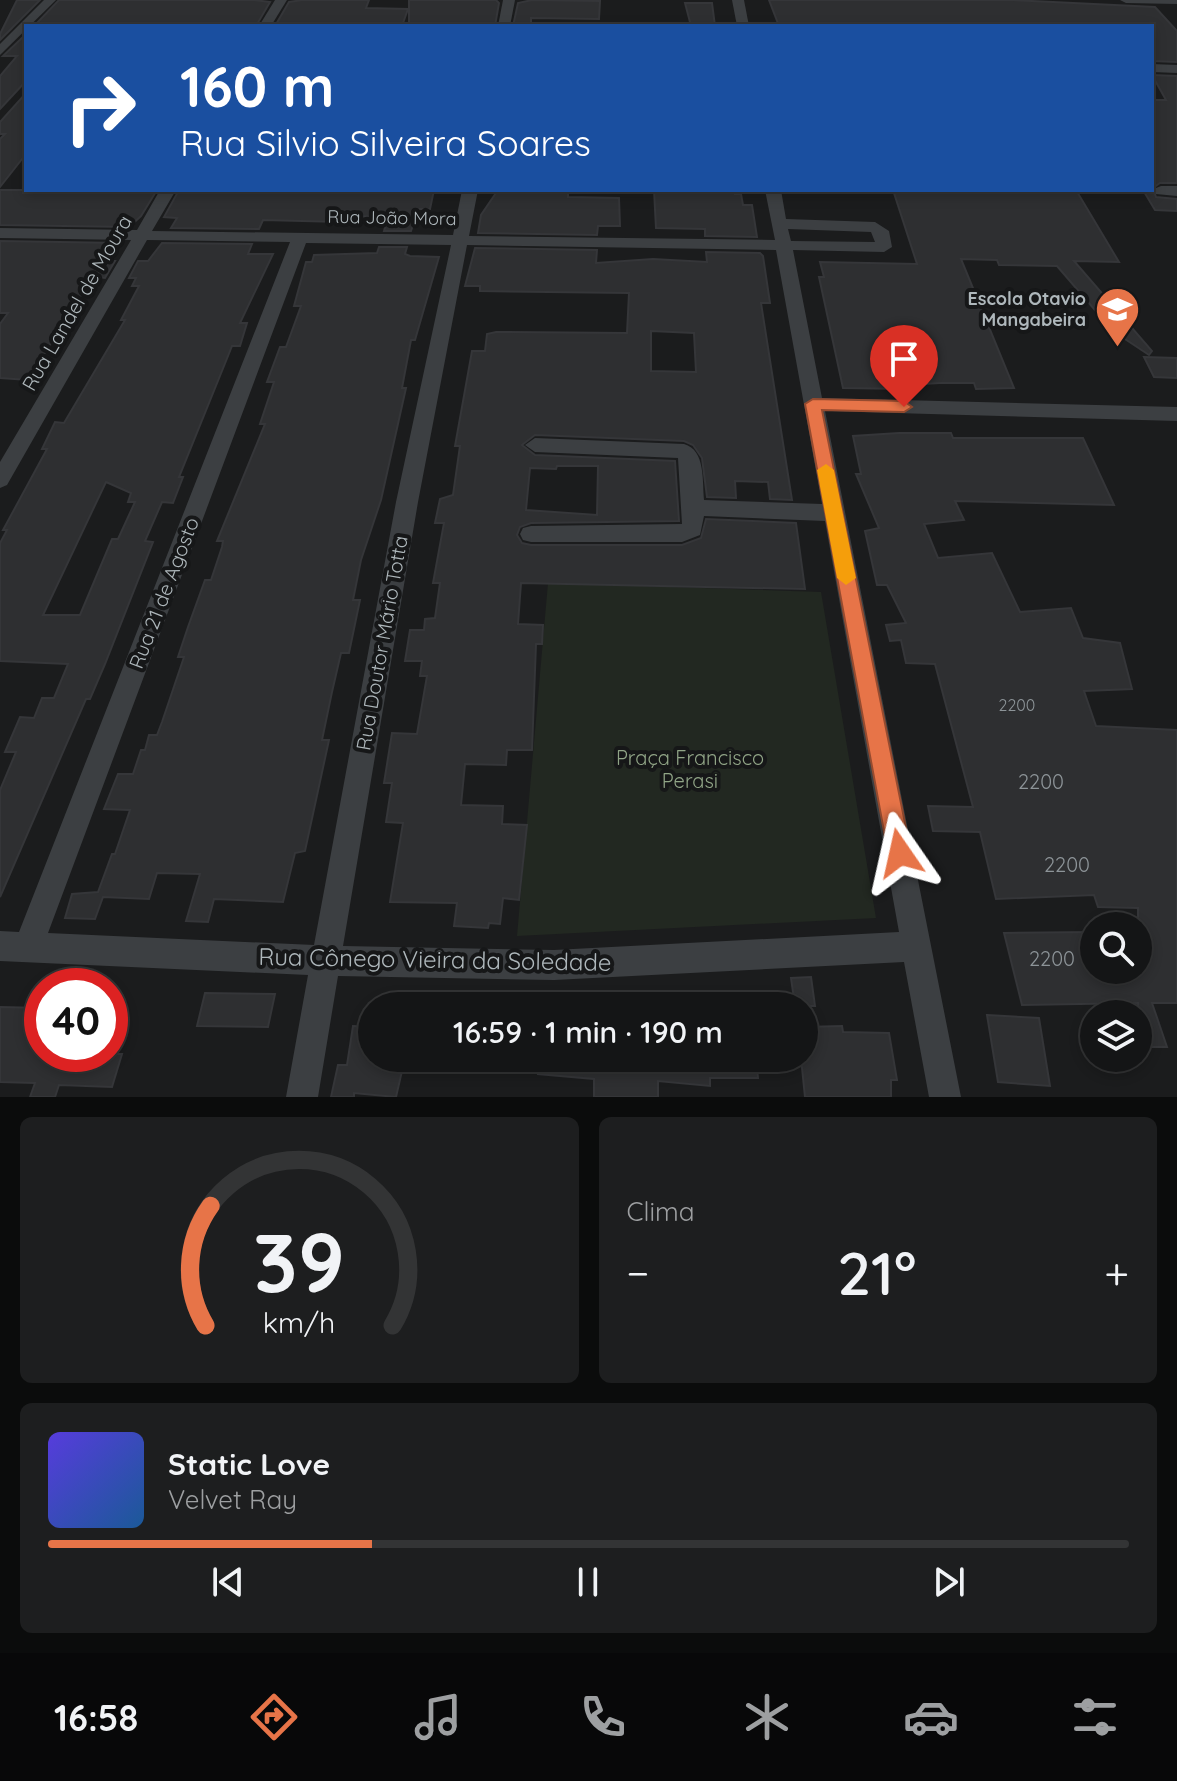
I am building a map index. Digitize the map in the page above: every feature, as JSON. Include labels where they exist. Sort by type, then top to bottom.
[{"type":"street","points":[[26,24],[50,0]]},
{"type":"street","points":[[266,24],[281,0]]},
{"type":"street","points":[[504,24],[509,0]]},
{"type":"street","points":[[738,0],[743,24]]},
{"type":"street","points":[[1126,0],[1177,1]]},
{"type":"street","points":[[0,51],[24,27]]},
{"type":"street","points":[[1154,68],[1175,71]]},
{"type":"street","name":"Rua Landel de Moura","points":[[0,480],[167,192]]},
{"type":"street","name":"Rua Doutor Mário Totta","points":[[302,1097],[407,502],[470,192]]},
{"type":"street","points":[[773,192],[945,1097]]},
{"type":"street","name":"Rua João Mora","points":[[0,233],[460,239],[877,250],[885,245],[881,231],[875,227],[780,224]]},
{"type":"street","name":"Rua 21 de Agosto","points":[[14,947],[300,237]]},
{"type":"street","points":[[813,404],[1177,414]]},
{"type":"street","points":[[531,534],[682,534],[692,529],[694,508],[690,459],[684,451],[535,445]]},
{"type":"street","points":[[694,508],[834,513]]},
{"type":"street","name":"Rua Cônego Vieira da Soledade","points":[[14,947],[326,961],[554,965],[917,946]]},
{"type":"green space","name":"Praça Francisco Perasi","points":[[548,583],[821,592],[876,918],[517,936]]},
{"type":"building","points":[[17,0],[40,0],[0,40],[0,34]]},
{"type":"building","points":[[59,0],[270,2],[257,24],[36,24]]},
{"type":"building","points":[[369,0],[366,8],[408,9],[403,24],[276,24],[289,2]]},
{"type":"building","points":[[409,0],[496,0],[499,3],[495,24],[409,24]]},
{"type":"building","points":[[532,0],[600,1],[599,19],[531,18],[531,24],[513,24],[518,3]]},
{"type":"building","points":[[769,0],[1012,0],[1155,7],[1177,31],[1177,62],[1154,61],[1154,24],[778,24]]},
{"type":"building","points":[[685,3],[712,3],[715,24],[690,24]]},
{"type":"building","points":[[24,36],[24,83],[0,109],[0,76],[17,56],[3,56]]},
{"type":"building","points":[[1154,75],[1177,76],[1177,183],[1160,183],[1154,187],[1154,100],[1166,100]]},
{"type":"building","points":[[24,95],[24,157],[0,187],[0,139],[5,134],[0,134],[0,122]]},
{"type":"building","points":[[0,190],[156,192],[141,216],[129,227],[0,225]]},
{"type":"building","points":[[1154,191],[1156,197],[1177,199],[1177,211],[1155,210],[1144,192]]},
{"type":"building","points":[[178,192],[434,192],[430,209],[418,209],[411,231],[384,231],[388,217],[343,216],[341,222],[263,220],[259,229],[171,228],[177,218],[164,217]]},
{"type":"building","points":[[497,192],[568,192],[568,197],[619,198],[620,226],[598,226],[597,235],[478,233],[481,215]]},
{"type":"building","points":[[654,192],[735,192],[741,194],[743,205],[752,205],[757,237],[705,236],[705,229],[656,228]]},
{"type":"building","points":[[894,192],[1077,192],[1119,262],[1074,261],[1152,351],[1149,355],[1113,331],[1057,266],[999,265],[997,260],[961,259],[1014,388],[976,389],[974,383],[940,383],[905,385],[906,389],[843,388],[819,277],[824,277],[820,262],[917,264]]},
{"type":"building","points":[[0,241],[120,243],[109,261],[115,261],[105,278],[97,277],[91,288],[85,289],[28,380],[0,378],[0,324],[8,313],[0,313]]},
{"type":"building","points":[[162,243],[252,244],[248,254],[273,254],[240,323],[247,323],[240,346],[232,346],[179,477],[183,477],[173,503],[162,502],[145,541],[153,542],[105,664],[90,699],[86,699],[0,897],[0,790],[16,752],[5,752],[20,717],[34,718],[42,698],[54,698],[68,664],[0,661],[0,543],[7,530],[3,530],[47,449],[42,449],[55,422],[64,423],[125,320],[121,320],[139,286],[132,286],[136,278],[129,278],[138,261],[148,261]],"holes":[[[106,482],[131,493],[128,502],[135,502],[118,539],[112,539],[80,615],[43,615]]]},
{"type":"building","points":[[379,247],[407,247],[405,254],[410,256],[439,257],[415,340],[411,340],[402,388],[406,388],[381,500],[361,560],[353,600],[360,600],[349,653],[341,653],[332,692],[322,740],[329,740],[305,851],[295,853],[283,902],[214,899],[208,922],[186,921],[200,874],[157,873],[149,899],[103,897],[95,919],[65,918],[72,894],[98,892],[112,854],[115,854],[130,810],[104,809],[118,774],[133,774],[149,735],[157,735],[162,722],[184,657],[178,657],[188,627],[205,580],[211,580],[222,547],[223,541],[217,541],[265,424],[260,424],[274,382],[267,382],[280,347],[286,347],[301,306],[294,306],[306,262],[312,262],[314,255],[377,253]]},
{"type":"building","points":[[475,248],[597,250],[596,263],[653,259],[707,262],[706,252],[760,253],[770,303],[761,303],[792,500],[770,499],[768,482],[735,481],[736,498],[707,497],[702,458],[693,445],[684,441],[535,435],[522,445],[535,455],[675,461],[679,521],[531,523],[520,527],[517,535],[522,543],[531,545],[682,545],[701,538],[706,519],[796,523],[805,589],[521,583],[518,624],[543,625],[542,644],[536,644],[532,750],[507,750],[506,765],[465,764],[461,805],[503,806],[502,824],[527,825],[519,900],[503,898],[500,924],[489,923],[488,928],[454,926],[457,903],[390,902],[403,823],[386,822],[392,783],[384,783],[392,733],[417,734],[427,676],[420,676],[422,661],[405,661],[410,630],[424,630],[425,619],[435,618],[440,583],[433,583],[444,523],[435,523],[440,499],[453,495],[460,446],[455,446],[472,351],[485,351],[487,334],[496,332],[627,333],[629,293],[480,291],[480,286],[465,286]],"holes":[[[651,331],[694,333],[696,372],[651,371]],[[557,466],[598,466],[597,515],[526,510],[530,468],[556,469]]]},
{"type":"building","points":[[1144,357],[1177,358],[1177,378],[1154,377]]},
{"type":"building","points":[[951,433],[953,438],[1083,438],[1114,505],[955,501],[964,520],[924,524],[938,558],[992,553],[1020,612],[1071,608],[1083,638],[1120,643],[1132,689],[1084,691],[1096,726],[1177,730],[1177,1003],[1080,1000],[1080,1004],[1022,1005],[1004,933],[1080,932],[1080,984],[1152,984],[1152,912],[1138,912],[1138,908],[1098,907],[1094,895],[996,899],[980,832],[933,831],[928,806],[973,807],[935,664],[906,663],[901,640],[890,641],[886,625],[906,623],[887,585],[877,585],[865,531],[879,528],[856,474],[861,474],[853,436]]},
{"type":"building","points":[[811,977],[813,992],[793,992],[791,978]]},
{"type":"building","points":[[205,993],[275,994],[268,1027],[197,1026]]},
{"type":"building","points":[[1152,1003],[1167,1047],[1152,1047]]},
{"type":"building","points":[[0,1007],[24,1008],[24,1072],[117,1072],[112,1087],[59,1085],[55,1097],[30,1097],[35,1083],[0,1082]]},
{"type":"building","points":[[987,1015],[1039,1018],[1050,1086],[998,1082]]},
{"type":"building","points":[[353,1026],[358,1026],[358,1072],[402,1072],[396,1097],[354,1093],[354,1097],[331,1097],[338,1065],[347,1065]]},
{"type":"building","points":[[842,1026],[843,1032],[889,1033],[897,1080],[891,1080],[891,1097],[805,1097],[802,1072],[818,1072],[818,1027]]},
{"type":"building","points":[[757,1072],[758,1078],[710,1078],[710,1086],[658,1081],[658,1097],[594,1097],[594,1079],[538,1074]]},
{"type":"slow traffic","points":[[826,470],[846,578]]},
{"type":"place","name":"Escola Otavio Mangabeira","points":[[1117,348]]},
{"type":"route","points":[[900,853],[813,404],[904,407]]}]
